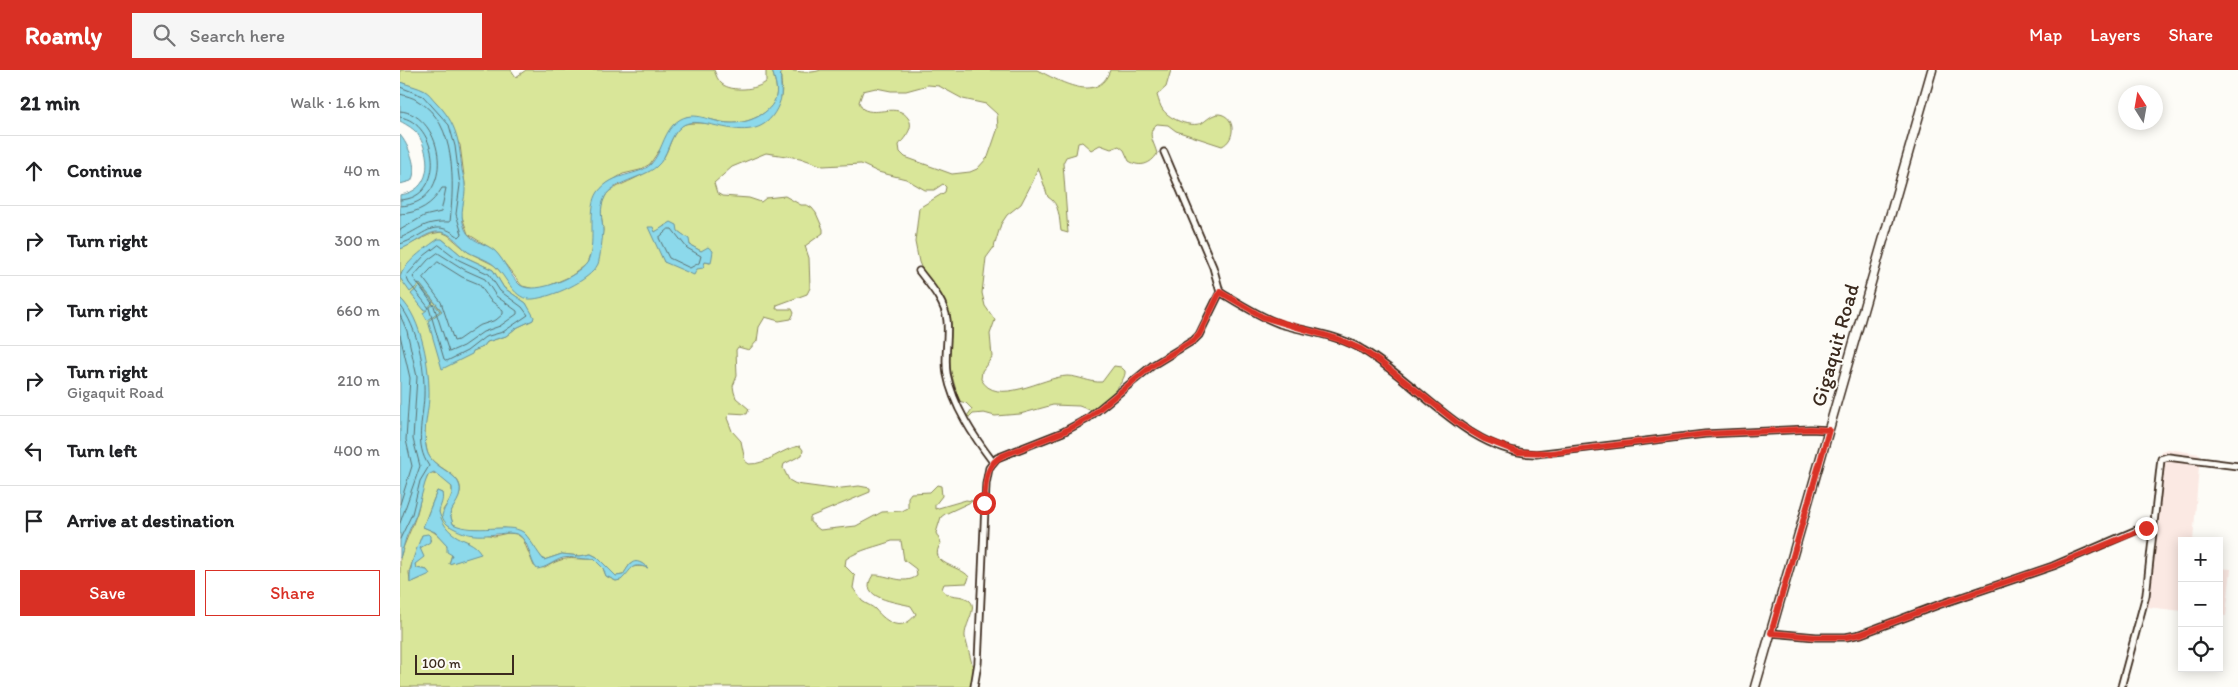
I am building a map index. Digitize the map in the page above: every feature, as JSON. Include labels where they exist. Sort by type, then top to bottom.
[{"type":"main road","name":"Gigaquit Road","points":[[1755,687],[1932,70]]},
{"type":"street","points":[[974,687],[978,663],[986,484],[989,468],[993,462],[1002,456],[1063,432],[1087,419],[1153,365],[1194,340],[1199,335],[1220,292],[1215,274],[1164,152]]},
{"type":"street","points":[[919,271],[941,302],[946,315],[946,360],[952,391],[973,433],[993,462]]},
{"type":"street","points":[[1220,292],[1263,317],[1338,339],[1361,349],[1382,363],[1460,425],[1484,439],[1518,452],[1550,453],[1714,434],[1810,429],[1829,430]]},
{"type":"street","points":[[2121,687],[2146,595],[2161,459],[2168,457],[2238,466]]},
{"type":"street","points":[[1771,633],[1816,637],[1846,637],[1861,634],[1938,605],[2053,566],[2139,529],[2154,528]]},
{"type":"shaded area","points":[[2168,449],[2200,454],[2193,537],[2178,537],[2178,611],[2147,607],[2156,528],[2159,458],[2161,451]]},
{"type":"shaded area","points":[[2223,568],[2231,569],[2226,616],[2223,616]]},
{"type":"green space","points":[[400,70],[511,70],[516,77],[526,70],[714,70],[718,80],[726,87],[744,89],[762,85],[766,82],[766,70],[772,70],[776,83],[776,97],[769,109],[764,113],[742,122],[728,123],[704,118],[686,117],[650,164],[640,170],[623,174],[606,184],[593,231],[592,249],[587,264],[571,276],[546,287],[535,289],[522,286],[495,251],[468,234],[461,214],[465,184],[460,145],[425,91],[400,82]]},
{"type":"green space","points":[[781,70],[806,72],[821,70],[1037,70],[1066,84],[1087,88],[1096,86],[1104,80],[1110,70],[1171,70],[1166,87],[1157,95],[1161,107],[1166,113],[1181,122],[1192,124],[1202,123],[1212,116],[1219,114],[1229,119],[1231,123],[1232,134],[1227,143],[1222,146],[1176,131],[1168,125],[1157,124],[1153,127],[1151,135],[1157,154],[1145,164],[1129,161],[1124,150],[1119,146],[1111,149],[1100,145],[1091,150],[1082,142],[1078,143],[1076,154],[1066,157],[1063,163],[1068,233],[1061,231],[1057,207],[1048,197],[1038,167],[1021,204],[1007,215],[1001,224],[994,247],[986,258],[982,293],[985,306],[995,320],[990,334],[992,357],[982,371],[981,379],[988,387],[997,391],[1008,391],[1067,376],[1102,382],[1114,366],[1121,367],[1125,371],[1122,381],[1106,399],[1090,410],[1079,406],[1053,405],[1020,414],[995,416],[984,413],[973,414],[970,417],[967,416],[972,409],[966,403],[959,401],[949,365],[946,307],[934,284],[925,277],[919,262],[915,242],[919,208],[945,192],[946,187],[943,184],[934,190],[925,190],[906,179],[878,172],[861,164],[823,166],[800,158],[766,153],[732,167],[714,183],[717,193],[722,196],[749,198],[761,202],[766,198],[785,196],[801,205],[807,205],[816,213],[823,229],[823,233],[805,246],[809,258],[810,288],[807,294],[777,305],[776,309],[792,309],[794,313],[791,319],[779,321],[765,317],[759,327],[757,341],[749,350],[738,347],[736,350],[737,376],[733,386],[734,392],[736,398],[749,409],[747,414],[730,413],[727,418],[732,431],[741,441],[745,461],[749,464],[756,464],[793,447],[800,446],[803,450],[802,455],[784,464],[783,468],[789,480],[796,484],[833,489],[859,486],[870,488],[870,492],[810,517],[810,522],[820,530],[856,526],[882,512],[902,511],[908,508],[908,497],[911,493],[930,492],[937,485],[941,486],[942,496],[935,505],[935,509],[966,500],[973,501],[941,517],[936,533],[941,543],[938,556],[941,560],[969,577],[967,583],[944,584],[942,589],[948,594],[967,599],[972,604],[972,612],[966,627],[965,637],[978,687],[400,687],[400,558],[417,513],[423,486],[431,472],[442,477],[452,487],[452,497],[443,510],[449,526],[494,536],[508,533],[517,534],[523,539],[534,566],[545,568],[564,559],[594,559],[603,568],[606,576],[616,581],[621,577],[632,567],[646,567],[641,563],[630,564],[623,575],[616,576],[597,557],[591,554],[580,556],[562,554],[544,560],[524,533],[504,528],[489,530],[461,528],[453,524],[450,514],[459,496],[460,486],[452,475],[434,462],[427,451],[425,424],[428,396],[427,370],[404,302],[400,298],[400,249],[431,234],[441,232],[448,235],[468,252],[494,265],[524,297],[587,276],[602,235],[601,207],[608,192],[643,174],[661,161],[675,133],[683,125],[698,123],[747,128],[757,126],[766,121],[774,111],[781,96]],"holes":[[[928,85],[939,86],[963,99],[986,104],[997,114],[998,128],[988,157],[977,169],[970,172],[952,174],[905,157],[900,152],[899,145],[910,128],[908,118],[903,113],[893,110],[869,111],[863,109],[859,102],[863,91],[876,88],[906,91]],[[665,225],[676,230],[687,238],[690,245],[701,251],[705,250],[710,263],[705,262],[697,269],[664,262],[656,241],[653,228],[654,232],[660,230]],[[442,239],[461,255],[493,270],[504,288],[526,303],[533,320],[516,328],[506,336],[487,342],[483,347],[473,351],[420,284],[404,282],[404,269],[419,255]],[[437,491],[442,493],[439,510],[440,518],[449,532],[469,542],[464,558],[449,564],[452,554],[447,545],[437,534],[423,527]],[[422,535],[431,540],[420,548],[423,554],[415,564],[416,568],[427,570],[421,578],[410,583],[409,572]],[[892,541],[901,541],[904,560],[916,569],[917,576],[912,579],[901,580],[873,575],[869,583],[870,589],[881,598],[911,606],[916,614],[911,620],[900,624],[890,622],[874,608],[862,601],[853,588],[855,576],[845,566],[846,559],[863,550]]]},
{"type":"water","points":[[772,70],[781,70],[781,96],[779,104],[770,119],[758,127],[745,130],[703,123],[691,123],[682,126],[677,130],[664,158],[656,167],[609,192],[602,206],[603,233],[598,264],[594,270],[579,282],[560,292],[541,298],[526,299],[511,287],[495,266],[468,252],[445,233],[431,233],[400,249],[400,195],[418,187],[423,181],[427,164],[426,154],[419,136],[413,129],[400,121],[400,82],[428,93],[453,125],[460,150],[465,181],[462,217],[467,233],[474,240],[495,251],[520,285],[527,288],[536,288],[547,286],[569,277],[585,265],[589,259],[592,243],[593,207],[598,192],[604,185],[618,177],[646,168],[651,164],[670,129],[680,119],[694,116],[737,123],[751,120],[764,113],[770,108],[776,96],[776,86]]},
{"type":"water","points":[[400,135],[412,157],[414,170],[411,181],[400,184]]},
{"type":"water","points":[[671,222],[677,225],[678,231],[689,239],[690,245],[701,251],[708,247],[713,251],[711,263],[705,262],[703,268],[697,269],[694,275],[664,262],[648,227],[653,227],[655,232]]},
{"type":"water","points":[[438,239],[442,239],[461,255],[493,270],[504,288],[526,303],[534,317],[533,320],[516,328],[506,336],[487,342],[483,347],[473,351],[472,354],[442,369],[428,321],[442,311],[420,284],[410,292],[400,278],[410,261]]},
{"type":"water","points":[[420,286],[433,302],[427,309],[434,304],[440,311],[427,320],[423,313],[427,310],[424,310],[411,294]]},
{"type":"water","points":[[400,298],[414,318],[426,359],[429,386],[425,431],[427,451],[435,463],[454,477],[460,489],[459,497],[450,514],[453,524],[471,528],[517,529],[525,534],[544,560],[562,554],[580,556],[591,554],[597,557],[616,576],[623,575],[633,562],[639,562],[648,568],[635,566],[621,580],[616,581],[606,576],[603,568],[594,559],[563,558],[537,569],[523,538],[519,535],[507,533],[473,535],[464,533],[447,524],[442,516],[452,495],[452,487],[434,472],[428,475],[400,558]]},
{"type":"water","points":[[437,491],[442,493],[439,512],[448,530],[472,544],[481,554],[449,564],[452,555],[447,552],[447,545],[435,532],[423,527]]},
{"type":"water","points":[[428,534],[430,542],[420,548],[424,557],[415,564],[416,568],[427,570],[430,574],[410,583],[415,552],[422,535]]},
{"type":"route","points":[[984,503],[989,468],[997,458],[1063,432],[1087,419],[1165,356],[1194,340],[1199,335],[1220,292],[1263,317],[1281,324],[1338,339],[1361,349],[1372,355],[1460,425],[1484,439],[1526,454],[1550,453],[1705,434],[1810,429],[1829,430],[1771,633],[1816,637],[1846,637],[1861,634],[1938,605],[2053,566],[2139,529],[2146,528]]}]
